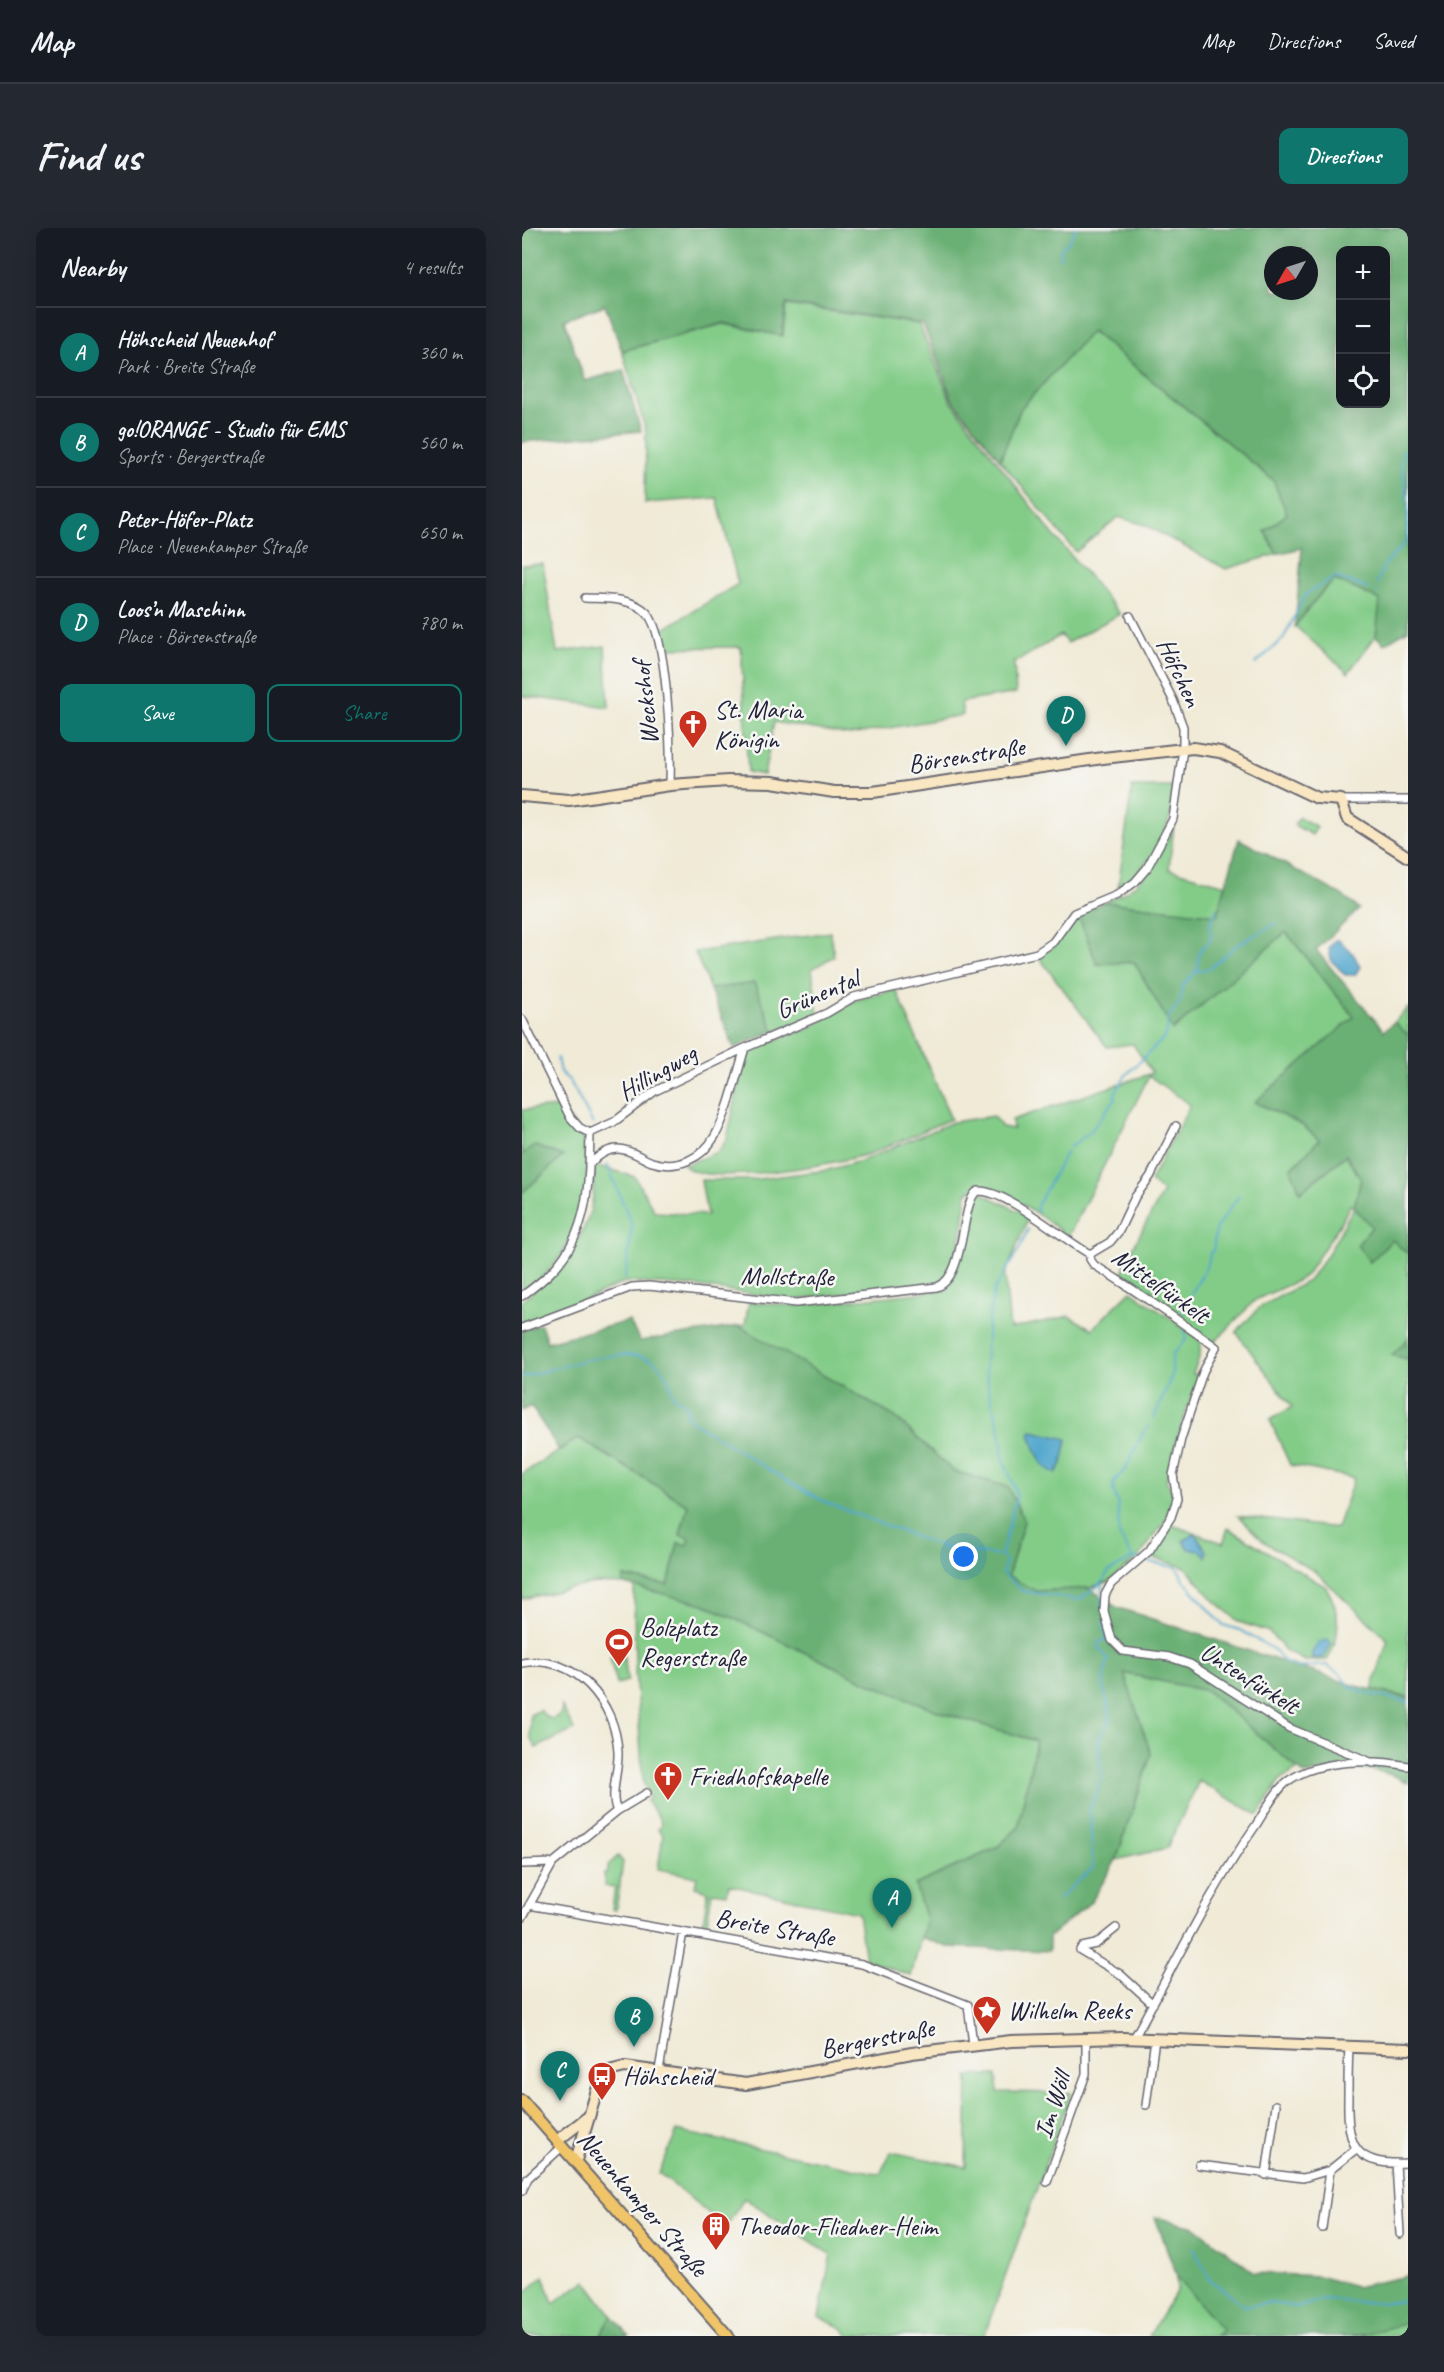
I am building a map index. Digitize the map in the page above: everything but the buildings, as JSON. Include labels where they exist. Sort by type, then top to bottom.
[{"type":"main road","name":"Neuenkamper Straße","points":[[522,2100],[728,2336]]},
{"type":"street","name":"Weckshof","points":[[585,598],[618,599],[638,607],[651,619],[662,660],[670,738],[670,785]]},
{"type":"street","name":"Höfchen","points":[[1130,616],[1180,717],[1183,748]]},
{"type":"street","name":"Börsenstraße","points":[[522,796],[569,800],[670,785],[745,781],[834,792],[867,793],[1183,748],[1199,748],[1220,752],[1312,796],[1341,800],[1408,800]]},
{"type":"street","name":"Grünental","points":[[745,1048],[828,1013],[854,997],[1037,953],[1048,948],[1074,914],[1122,892],[1147,868],[1173,819],[1183,748]]},
{"type":"street","points":[[1341,800],[1347,818],[1408,857]]},
{"type":"street","points":[[522,1019],[570,1117],[580,1128],[590,1133],[586,1209],[574,1237],[553,1270],[522,1296]]},
{"type":"street","points":[[590,1164],[603,1153],[617,1149],[668,1165],[678,1165],[697,1156],[716,1133],[745,1048]]},
{"type":"street","name":"Hillingweg","points":[[590,1133],[614,1122],[640,1099],[745,1048]]},
{"type":"street","name":"Mittelfürkelt","points":[[1090,1254],[1110,1242],[1119,1232],[1135,1197],[1150,1177],[1176,1126]]},
{"type":"street","name":"Mollstraße","points":[[522,1328],[624,1289],[640,1286],[796,1303],[937,1287],[947,1281],[952,1271],[964,1231],[971,1195],[978,1191],[989,1193]]},
{"type":"street","name":"Mittelfürkelt","points":[[989,1193],[1033,1215],[1090,1254]]},
{"type":"street","name":"Mittelfürkelt","points":[[1090,1254],[1094,1265],[1172,1314],[1201,1339],[1215,1346]]},
{"type":"street","name":"Untenfürkelt","points":[[1215,1346],[1216,1350],[1206,1365],[1187,1416],[1179,1447],[1173,1474],[1177,1499],[1175,1509],[1160,1537],[1144,1556],[1111,1584],[1104,1599],[1107,1621],[1114,1644],[1119,1650],[1169,1657],[1190,1664],[1289,1728],[1373,1763]]},
{"type":"street","points":[[522,1663],[536,1660],[562,1666],[596,1691],[615,1732],[619,1772],[613,1802],[617,1811]]},
{"type":"street","points":[[1134,2038],[1217,1882],[1282,1786],[1294,1777],[1314,1769],[1373,1763],[1408,1766]]},
{"type":"street","points":[[522,1918],[553,1863],[617,1811],[647,1793]]},
{"type":"street","points":[[522,1864],[553,1863]]},
{"type":"street","name":"Breite Straße","points":[[529,1905],[862,1964],[968,2005],[973,2044]]},
{"type":"street","points":[[1116,1928],[1096,1944],[1082,1947],[1080,1950],[1120,1974],[1153,2004]]},
{"type":"street","points":[[658,2070],[683,1932]]},
{"type":"street","name":"Bergerstraße","points":[[588,2117],[598,2087],[609,2071],[625,2067],[746,2084],[973,2044],[1086,2038],[1408,2049]]},
{"type":"street","name":"Im Wöll","points":[[1047,2182],[1086,2074],[1086,2038]]},
{"type":"street","points":[[1146,2105],[1155,2039]]},
{"type":"street","points":[[1349,2048],[1348,2129],[1356,2150],[1375,2162],[1408,2163]]},
{"type":"street","points":[[1266,2175],[1276,2105]]},
{"type":"street","points":[[576,2160],[579,2141],[588,2117]]},
{"type":"street","points":[[522,2191],[528,2178],[588,2117]]},
{"type":"street","points":[[561,2143],[579,2141]]},
{"type":"street","points":[[1199,2165],[1297,2178],[1330,2169],[1356,2150]]},
{"type":"street","points":[[1396,2163],[1400,2234]]},
{"type":"street","points":[[1322,2228],[1330,2169]]},
{"type":"green space","points":[[522,228],[1408,228],[1408,630],[1384,644],[1376,636],[1380,600],[1335,580],[1320,594],[1295,626],[1302,548],[1277,554],[1265,531],[1287,514],[1273,480],[1092,331],[1021,408],[1000,460],[952,399],[923,324],[786,304],[782,336],[724,323],[622,351],[605,305],[564,320],[585,381],[623,370],[641,431],[522,442]]},
{"type":"green space","points":[[786,305],[919,324],[951,401],[1047,527],[1120,614],[1067,643],[1061,635],[1014,663],[1016,693],[961,702],[963,715],[850,735],[774,722],[764,775],[748,772],[741,647],[666,648],[660,631],[738,584],[717,498],[645,503],[646,431],[622,351],[723,324],[783,336]]},
{"type":"green space","points":[[1091,331],[1273,480],[1287,514],[1265,531],[1277,554],[1226,569],[1145,525],[1118,517],[1076,552],[1000,460],[1021,408]]},
{"type":"green space","points":[[543,564],[557,652],[605,646],[609,707],[522,696],[522,565]]},
{"type":"green space","points":[[1335,580],[1381,600],[1376,636],[1348,673],[1295,626],[1320,594]]},
{"type":"green space","points":[[1132,787],[1174,787],[1172,808],[1165,830],[1155,849],[1135,875],[1118,888]]},
{"type":"green space","points":[[1299,817],[1317,827],[1312,835],[1294,825]]},
{"type":"green space","points":[[1174,824],[1169,869],[1226,885],[1217,915],[1104,902],[1129,889],[1148,872],[1162,850]]},
{"type":"green space","points":[[1239,839],[1342,895],[1359,909],[1316,950],[1384,1031],[1394,1022],[1408,1035],[1408,1254],[1392,1240],[1370,1262],[1357,1245],[1372,1227],[1354,1207],[1361,1179],[1346,1155],[1300,1192],[1291,1169],[1319,1140],[1302,1125],[1255,1102],[1354,1017],[1286,932],[1173,1030],[1134,962],[1097,964],[1078,915],[1104,902],[1217,915]]},
{"type":"green space","points":[[1078,915],[1097,964],[1134,962],[1173,1030],[1286,932],[1354,1017],[1255,1102],[1302,1125],[1319,1140],[1291,1169],[1301,1192],[1346,1155],[1361,1179],[1354,1207],[1350,1205],[1307,1274],[1255,1300],[1215,1342],[1121,1277],[1126,1260],[1163,1192],[1150,1181],[1190,1105],[1149,1076],[1068,1237],[1013,1199],[975,1187],[967,1193],[957,1250],[941,1282],[795,1300],[692,1286],[625,1282],[557,1312],[522,1323],[522,1301],[562,1261],[579,1238],[590,1212],[595,1165],[635,1177],[655,1212],[707,1215],[701,1180],[750,1180],[828,1170],[861,1161],[953,1122],[993,1116],[1002,1127],[1013,1129],[1012,1120],[1152,1073],[1133,1044],[1107,1047],[1038,956],[1052,948]]},
{"type":"green space","points":[[830,932],[834,956],[812,969],[818,1015],[774,1031],[754,983],[710,989],[695,952]]},
{"type":"green space","points":[[754,983],[774,1031],[734,1048],[710,989]]},
{"type":"green space","points":[[896,990],[951,1119],[872,1153],[824,1164],[741,1174],[696,1172],[684,1165],[718,1152],[727,1139],[744,1059],[751,1048],[808,1029],[856,1000]]},
{"type":"green space","points":[[1408,1008],[1408,1035],[1394,1022]]},
{"type":"green space","points":[[559,1107],[584,1140],[587,1155],[585,1190],[576,1226],[560,1257],[547,1272],[522,1293],[522,1193],[563,1156],[535,1146],[522,1154],[522,1110]]},
{"type":"green space","points":[[535,1146],[563,1156],[522,1193],[522,1154]]},
{"type":"green space","points":[[982,1193],[1029,1216],[1005,1275],[1010,1329],[1069,1316],[1092,1329],[1131,1291],[1201,1340],[1200,1355],[1193,1374],[1200,1376],[1185,1414],[1166,1480],[1173,1493],[1168,1517],[1139,1557],[1108,1582],[1089,1588],[1036,1592],[1008,1576],[1024,1521],[1008,1487],[953,1471],[895,1417],[739,1326],[745,1325],[749,1302],[797,1306],[946,1290],[953,1279],[973,1198]]},
{"type":"green space","points":[[1354,1207],[1372,1227],[1369,1262],[1392,1239],[1408,1254],[1408,1339],[1393,1355],[1408,1359],[1408,1697],[1372,1690],[1388,1640],[1316,1572],[1264,1542],[1238,1516],[1337,1528],[1354,1478],[1290,1465],[1270,1420],[1292,1407],[1236,1332],[1260,1307],[1308,1281],[1326,1257]]},
{"type":"green space","points":[[629,1321],[640,1341],[739,1326],[895,1417],[953,1471],[1008,1487],[1024,1521],[1008,1576],[1036,1591],[1089,1588],[1116,1607],[1356,1686],[1408,1698],[1408,1783],[1383,1772],[1358,1769],[1332,1770],[1305,1775],[1207,1691],[1124,1673],[1151,1754],[1116,1860],[1092,1901],[1049,1937],[1049,1951],[947,1947],[921,1937],[926,1919],[915,1885],[996,1848],[1018,1828],[1036,1741],[943,1713],[871,1684],[704,1604],[623,1584],[624,1577],[668,1585],[678,1543],[688,1545],[690,1538],[680,1535],[688,1505],[579,1438],[559,1450],[531,1406],[522,1411],[522,1330],[541,1324],[547,1342]]},
{"type":"green space","points":[[1408,1339],[1408,1359],[1392,1355]]},
{"type":"green space","points":[[579,1438],[688,1505],[680,1535],[691,1538],[689,1545],[678,1543],[668,1585],[624,1577],[623,1584],[595,1583],[522,1599],[522,1474]]},
{"type":"green space","points":[[1172,1525],[1223,1543],[1228,1528],[1326,1587],[1335,1606],[1338,1624],[1335,1642],[1327,1660],[1305,1661],[1286,1651],[1269,1632],[1239,1622],[1214,1600],[1186,1568],[1152,1557]]},
{"type":"green space","points":[[634,1586],[704,1604],[871,1684],[943,1713],[1036,1741],[1018,1828],[996,1848],[915,1885],[926,1919],[911,1976],[865,1959],[858,1913],[729,1885],[727,1894],[712,1892],[706,1929],[702,1929],[708,1891],[695,1887],[697,1877],[658,1869],[663,1835],[658,1830],[661,1825],[660,1819],[646,1801],[650,1798],[643,1782],[635,1670]]},
{"type":"green space","name":"Bolzplatz Regerstraße","points":[[623,1654],[628,1681],[616,1684],[610,1657]]},
{"type":"green space","points":[[1123,1673],[1207,1691],[1298,1769],[1280,1780],[1258,1815],[1199,1781],[1167,1848],[1116,1860],[1151,1754]]},
{"type":"green space","points":[[562,1706],[574,1730],[536,1748],[530,1737],[530,1715],[540,1710],[546,1717],[553,1719],[561,1713]]},
{"type":"green space","points":[[618,1856],[623,1862],[616,1910],[612,1909],[615,1887],[605,1886],[604,1874],[608,1873],[608,1865]]},
{"type":"green space","points":[[996,2075],[998,2092],[1071,2093],[984,2336],[849,2336],[842,2328],[819,2317],[831,2254],[744,2198],[726,2227],[659,2173],[677,2131],[880,2174],[891,2152],[966,2167],[968,2076]]},
{"type":"green space","points":[[1155,2217],[1195,2227],[1255,2273],[1319,2276],[1355,2287],[1408,2276],[1408,2323],[1356,2336],[1215,2336],[1223,2330],[1177,2277]]},
{"type":"green space","points":[[544,2276],[553,2303],[586,2281],[612,2315],[600,2336],[522,2336],[522,2295]]},
{"type":"green space","points":[[1177,2277],[1223,2330],[1215,2336],[1149,2336],[1177,2290]]},
{"type":"green space","points":[[612,2315],[629,2336],[600,2336]]},
{"type":"green space","points":[[1408,2323],[1408,2336],[1356,2336],[1357,2334]]},
{"type":"water","points":[[1335,940],[1339,940],[1354,955],[1360,967],[1355,975],[1345,975],[1331,960],[1329,948]]},
{"type":"water","points":[[1032,1431],[1067,1439],[1062,1464],[1056,1473],[1050,1471],[1039,1458],[1030,1434]]},
{"type":"water","points":[[1195,1534],[1207,1551],[1206,1557],[1200,1550],[1189,1549],[1183,1541]]},
{"type":"water","points":[[1329,1640],[1331,1644],[1324,1657],[1312,1659],[1312,1653],[1319,1642]]},
{"type":"waterway","points":[[1061,258],[1061,249],[1069,241],[1076,228]]},
{"type":"waterway","points":[[1403,450],[1402,463],[1408,502]]},
{"type":"waterway","points":[[1377,584],[1384,565],[1406,542],[1408,506]]},
{"type":"waterway","points":[[1255,664],[1283,639],[1306,594],[1336,577],[1369,589]]},
{"type":"waterway","points":[[1070,1147],[1091,1131],[1116,1098],[1114,1095],[1126,1075],[1164,1038],[1167,1032],[1168,1017],[1180,1002],[1183,985],[1197,970],[1200,950],[1211,940],[1210,925],[1216,910]]},
{"type":"waterway","points":[[1196,972],[1210,968],[1237,945],[1277,923]]},
{"type":"waterway","points":[[557,1058],[560,1072],[570,1081],[593,1124]]},
{"type":"waterway","points":[[1039,1212],[1036,1210],[1038,1204],[1067,1151]]},
{"type":"waterway","points":[[607,1164],[632,1225],[625,1279]]},
{"type":"waterway","points":[[1183,1312],[1207,1265],[1210,1252],[1213,1251],[1216,1228],[1239,1196]]},
{"type":"waterway","points":[[1001,1556],[1017,1495],[1003,1458],[1000,1430],[989,1392],[985,1365],[988,1324],[994,1290],[1019,1250],[1028,1229]]},
{"type":"waterway","points":[[1154,1418],[1172,1375],[1172,1355],[1186,1340],[1183,1328]]},
{"type":"waterway","points":[[522,1377],[607,1356],[640,1356],[653,1361],[664,1372],[673,1396],[687,1405],[687,1416],[695,1423],[792,1484],[827,1503],[947,1549],[1001,1556],[1005,1561],[1003,1573],[1022,1591],[1079,1600],[1102,1583],[1108,1572],[1133,1558],[1177,1568],[1186,1583],[1223,1625],[1240,1630],[1273,1649],[1284,1662],[1298,1668],[1326,1665],[1340,1674],[1349,1686],[1364,1693],[1408,1702]]},
{"type":"waterway","points":[[1133,1558],[1119,1535],[1118,1504],[1113,1489],[1114,1481],[1125,1470],[1144,1431],[1150,1426]]},
{"type":"waterway","points":[[1101,1606],[1102,1584]]},
{"type":"waterway","points":[[1058,1899],[1093,1868],[1090,1809],[1102,1776],[1098,1742],[1111,1717],[1103,1686],[1108,1660],[1098,1646],[1100,1641],[1107,1640],[1103,1621]]},
{"type":"waterway","points":[[1194,2249],[1210,2280],[1245,2306],[1270,2303],[1299,2307],[1323,2299],[1378,2303],[1408,2301]]},
{"type":"place","name":"Loos’n Maschinn","points":[[1066,746]]},
{"type":"place","name":"St. Maria Königin","points":[[693,750]]},
{"type":"place","name":"Bolzplatz Regerstraße","points":[[619,1668]]},
{"type":"place","name":"Friedhofskapelle","points":[[668,1802]]},
{"type":"place","name":"Höhscheid Neuenhof","points":[[892,1928]]},
{"type":"place","name":"Wilhelm Reeks","points":[[987,2036]]},
{"type":"place","name":"go!ORANGE - Studio für EMS","points":[[634,2047]]},
{"type":"place","name":"Peter-Höfer-Platz","points":[[560,2101]]},
{"type":"place","name":"Höhscheid","points":[[602,2102]]},
{"type":"place","name":"Theodor-Fliedner-Heim","points":[[716,2252]]}]
